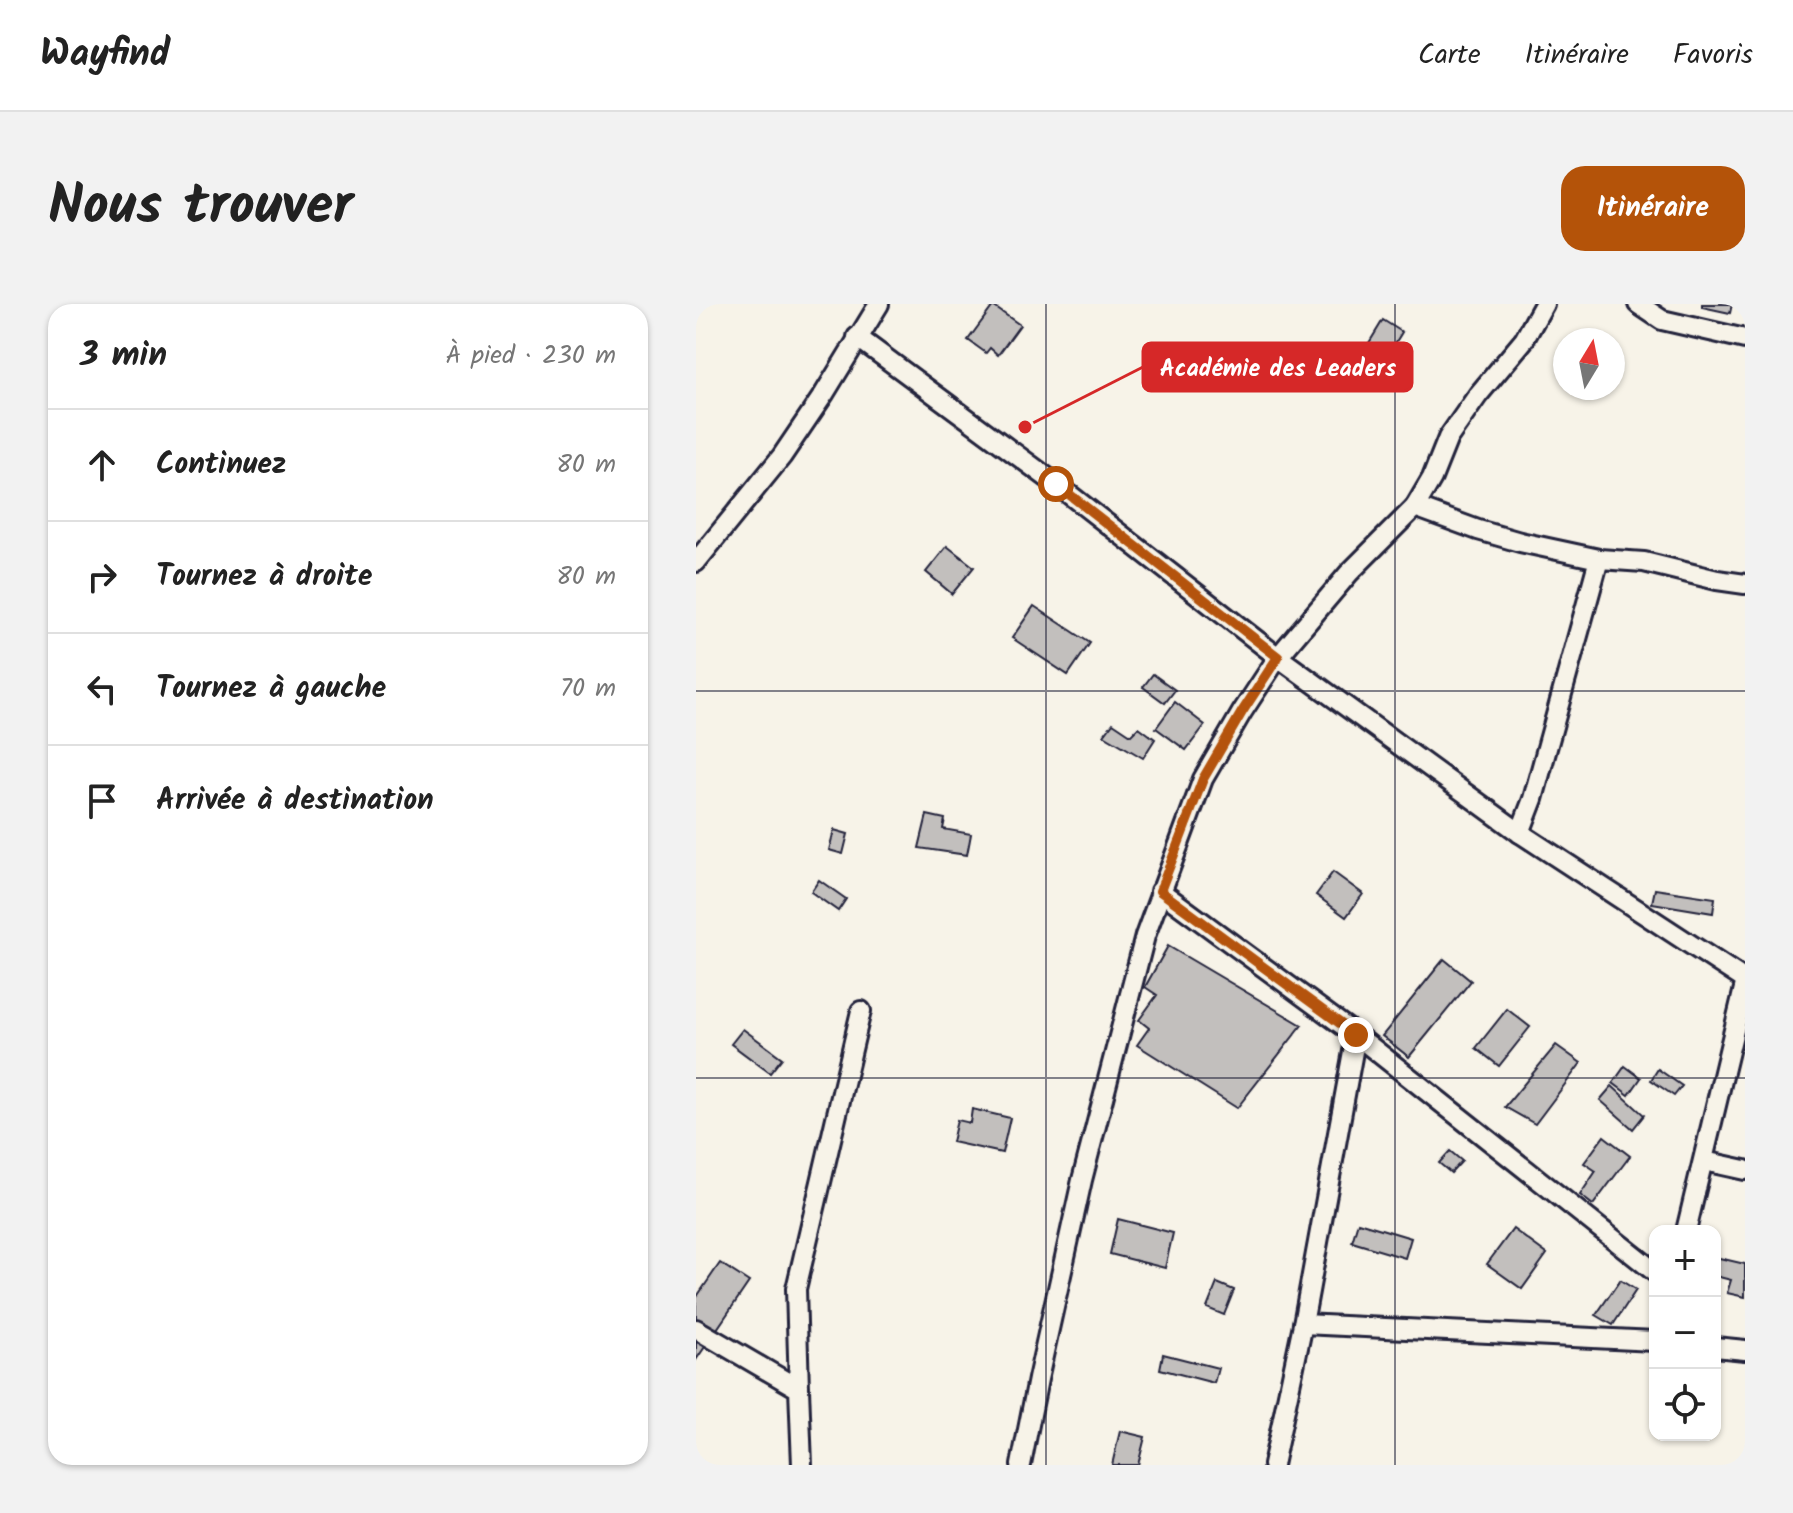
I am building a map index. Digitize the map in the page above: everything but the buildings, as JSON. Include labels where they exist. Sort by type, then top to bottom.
[{"type":"street","points":[[696,562],[782,456],[879,304]]},
{"type":"street","points":[[1021,1465],[1082,1180],[1126,1004],[1160,891],[1203,779],[1278,657],[1349,573],[1415,507],[1432,478],[1448,438],[1478,395],[1524,340],[1544,304]]},
{"type":"street","points":[[1638,304],[1662,320],[1745,339]]},
{"type":"street","points":[[857,337],[1056,484],[1278,657],[1520,833],[1745,982],[1688,1225]]},
{"type":"street","points":[[1415,507],[1520,542],[1599,559],[1644,562],[1745,584]]},
{"type":"street","points":[[1520,833],[1533,799],[1599,559]]},
{"type":"street","points":[[1160,891],[1356,1035],[1649,1267]]},
{"type":"street","points":[[802,1465],[796,1289],[861,1011]]},
{"type":"street","points":[[1276,1464],[1356,1035]]},
{"type":"street","points":[[1704,1161],[1745,1170]]},
{"type":"street","points":[[1303,1324],[1649,1341]]},
{"type":"street","points":[[696,1329],[799,1389]]},
{"type":"street","points":[[1721,1348],[1745,1350]]},
{"type":"place","name":"Académie des Leaders","points":[[1025,427]]},
{"type":"route","points":[[1056,484],[1278,657],[1203,779],[1160,891],[1356,1035]]}]
